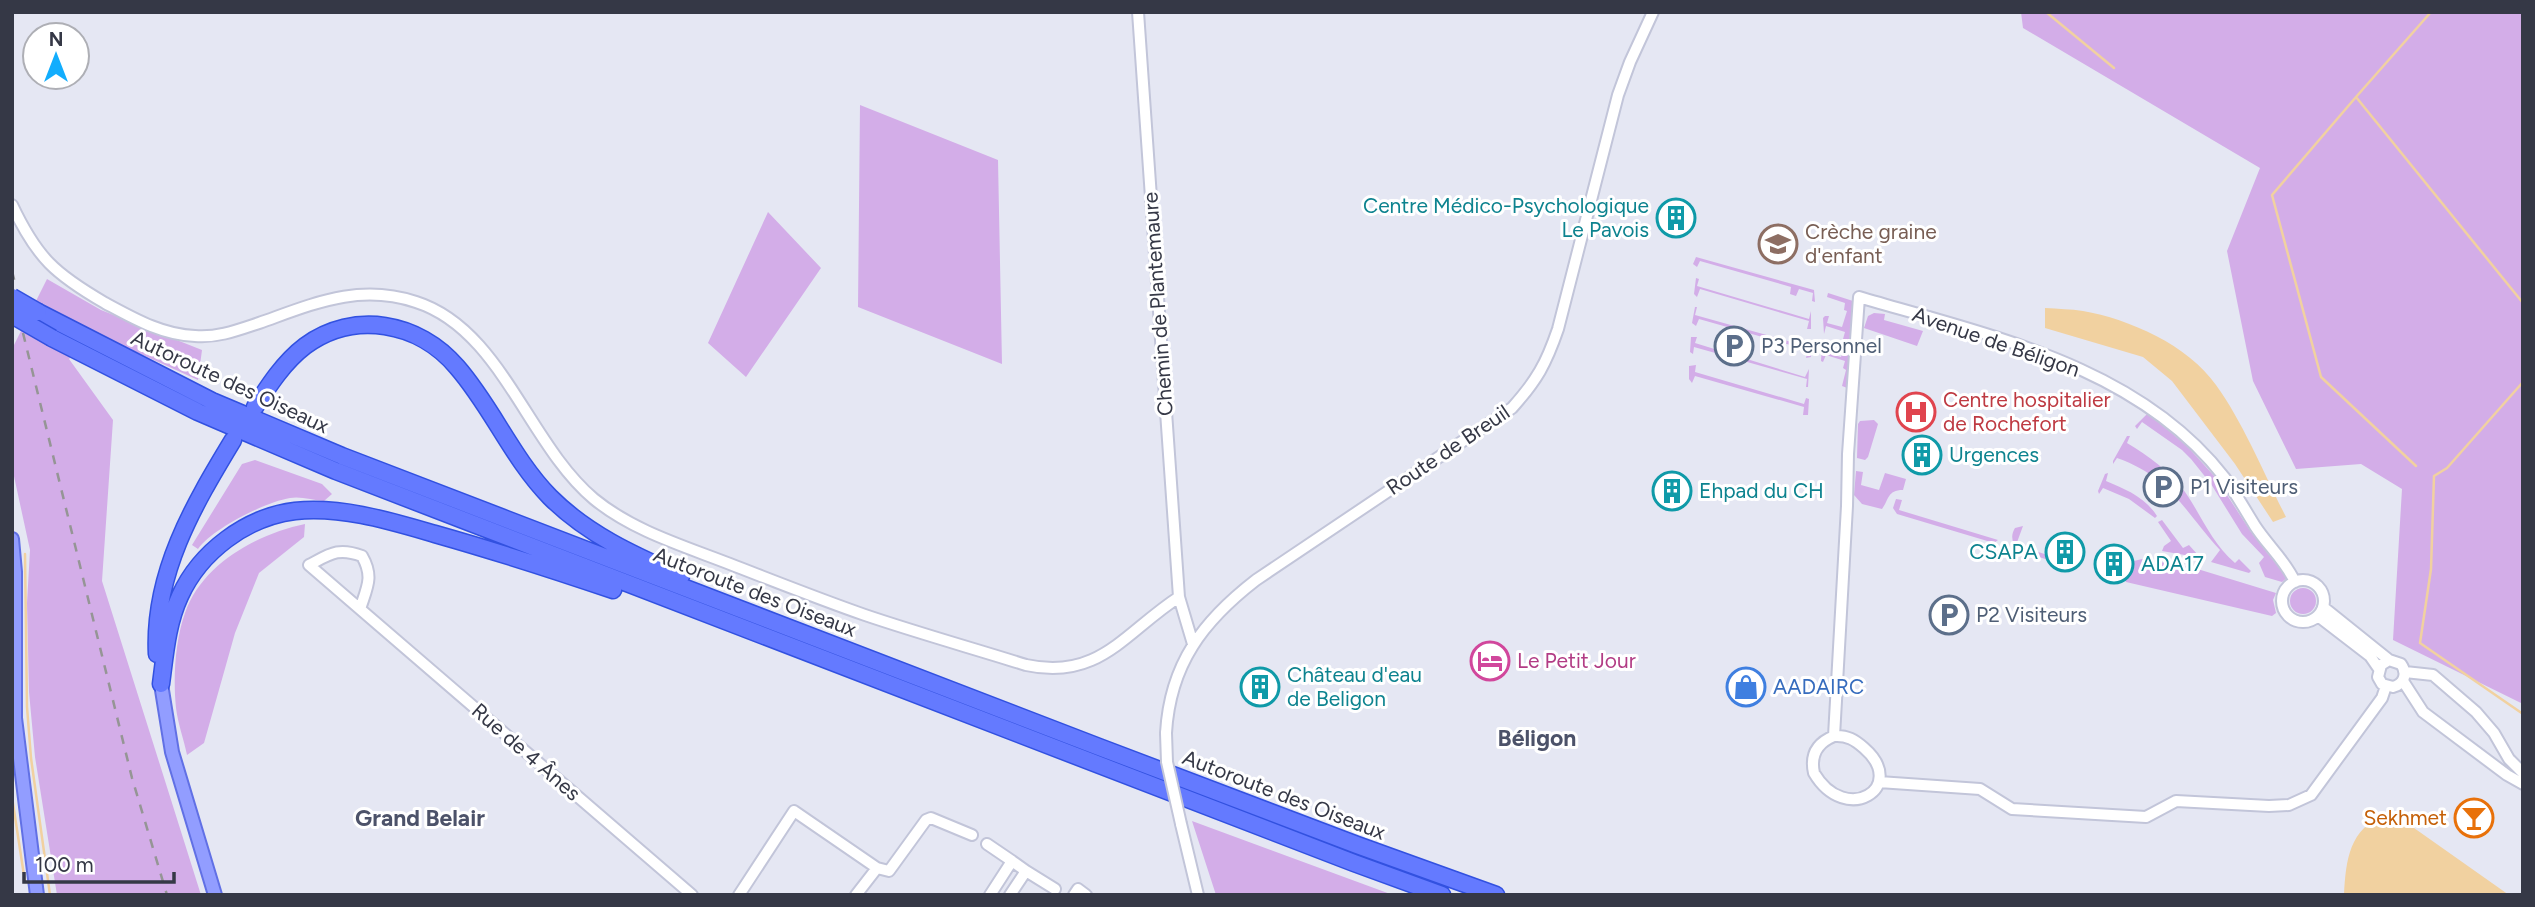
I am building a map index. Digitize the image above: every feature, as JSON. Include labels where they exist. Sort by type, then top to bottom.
[{"type":"highway","name":"Autoroute des Oiseaux","points":[[12,297],[167,380],[261,423],[437,494],[1357,845],[1496,895]]},
{"type":"highway","name":"Autoroute des Oiseaux","points":[[12,316],[168,397],[255,438],[764,638],[1442,895]]},
{"type":"highway","points":[[255,407],[291,358],[328,332],[372,324],[416,334],[440,350],[456,366],[514,453],[549,496],[594,533],[637,557],[839,647]]},
{"type":"highway","points":[[161,684],[157,627],[171,561],[188,515],[233,440]]},
{"type":"highway","points":[[161,684],[174,610],[198,567],[220,544],[243,528],[294,511],[344,512],[411,527],[764,638]]},
{"type":"main road","points":[[12,538],[15,572],[15,718],[37,895]]},
{"type":"main road","points":[[161,684],[172,752],[215,895]]},
{"type":"street","name":"Chemin de Plantemaure","points":[[1138,12],[1180,597],[1193,644]]},
{"type":"street","name":"Route de Breuil","points":[[1198,895],[1170,778],[1166,733],[1173,688],[1193,644],[1228,601],[1512,408],[1533,384],[1547,362],[1558,329],[1618,95],[1653,12]]},
{"type":"street","points":[[12,205],[25,233],[54,270],[74,285],[134,318],[182,335],[213,336],[234,331],[326,299],[353,294],[394,296],[436,310],[470,335],[559,462],[594,499],[613,513],[679,544],[866,615],[1044,669],[1080,666],[1100,656],[1119,645],[1159,610],[1180,597]]},
{"type":"street","name":"Avenue de Béligon","points":[[1834,736],[1859,297],[2049,355],[2092,375],[2145,405],[2189,440],[2224,477],[2258,530],[2288,566],[2295,582]]},
{"type":"street","name":"Rue de 4 Ânes","points":[[360,610],[370,579],[370,569],[362,556],[349,551],[335,551],[309,565],[360,610],[692,895]]},
{"type":"street","points":[[2301,580],[2314,584],[2322,594],[2320,612],[2307,622],[2290,618],[2286,614],[2282,597],[2287,588],[2295,582],[2301,580]]},
{"type":"street","points":[[2320,612],[2389,660],[2398,661],[2423,712],[2522,780]]},
{"type":"street","points":[[2320,612],[2370,656],[2379,668],[2378,677],[2385,686],[2393,687],[2404,677],[2433,675],[2476,712],[2494,733],[2522,780]]},
{"type":"street","points":[[2379,668],[2389,660]]},
{"type":"street","points":[[1879,782],[1980,789],[2012,809],[2146,817],[2176,802],[2289,805],[2311,795],[2382,698],[2385,686]]},
{"type":"street","points":[[1834,736],[1850,738],[1868,751],[1879,766],[1879,782],[1866,798],[1855,800],[1840,797],[1823,785],[1814,773],[1813,757],[1818,746],[1834,736]]},
{"type":"street","points":[[739,895],[794,811],[877,869],[889,871],[926,820],[931,818],[972,835]]},
{"type":"street","points":[[987,844],[1055,890]]},
{"type":"street","points":[[990,895],[1012,861]]},
{"type":"street","points":[[856,895],[877,869]]},
{"type":"street","points":[[1010,895],[1026,871]]},
{"type":"street","points":[[1074,895],[1078,889],[1086,895]]},
{"type":"shaded area","points":[[2021,12],[2523,12],[2523,704],[2393,640],[2402,489],[2361,464],[2296,469],[2253,381],[2227,251],[2260,168],[2023,28]]},
{"type":"shaded area","points":[[860,105],[998,160],[1002,364],[858,307]]},
{"type":"shaded area","points":[[768,212],[821,268],[746,377],[708,343]]},
{"type":"shaded area","points":[[1696,257],[1814,290],[1815,302],[1812,301],[1813,293],[1799,289],[1796,296],[1790,294],[1791,287],[1700,261],[1697,267],[1693,264]]},
{"type":"shaded area","points":[[1696,278],[1699,279],[1697,286],[1809,319],[1811,311],[1811,329],[1807,329],[1809,321],[1700,289],[1697,297],[1694,294]]},
{"type":"shaded area","points":[[47,279],[101,310],[202,350],[198,380],[90,331],[69,359],[113,420],[102,581],[201,895],[57,895],[35,757],[29,692],[27,603],[30,550],[12,467],[12,349]]},
{"type":"shaded area","points":[[1828,293],[1853,301],[1850,389],[1842,386],[1845,361],[1826,355],[1823,362],[1821,361],[1822,345],[1825,344],[1823,352],[1841,357],[1846,341],[1843,339],[1845,332],[1826,326],[1824,334],[1825,316],[1829,316],[1827,323],[1842,327],[1847,311],[1844,310],[1845,303],[1827,297]]},
{"type":"shaded area","points":[[1695,307],[1695,315],[1809,347],[1811,340],[1811,357],[1806,358],[1808,350],[1699,319],[1696,326],[1692,323]]},
{"type":"shaded area","points":[[2045,308],[2083,311],[2119,320],[2156,336],[2190,358],[2216,385],[2226,400],[2286,517],[2273,522],[2235,464],[2172,381],[2143,357],[2045,328]]},
{"type":"shaded area","points":[[1874,313],[1885,314],[1884,320],[1923,331],[1917,346],[1864,328],[1868,316]]},
{"type":"shaded area","points":[[1691,337],[1697,337],[1695,343],[1805,377],[1809,369],[1808,387],[1807,379],[1694,347],[1693,354],[1690,352]]},
{"type":"shaded area","points":[[1696,365],[1695,372],[1804,404],[1806,398],[1809,399],[1808,415],[1803,415],[1804,407],[1695,376],[1692,383],[1689,379],[1689,366]]},
{"type":"shaded area","points":[[2148,413],[2187,446],[2216,478],[2251,532],[2287,578],[2282,582],[2265,577],[2259,563],[2264,557],[2242,534],[2211,484],[2182,450],[2142,422],[2137,429],[2135,426]]},
{"type":"shaded area","points":[[1874,420],[1878,424],[1868,457],[1865,460],[1857,458],[1858,424],[1860,421]]},
{"type":"shaded area","points":[[2127,436],[2130,436],[2127,443],[2158,464],[2179,484],[2220,547],[2235,563],[2239,559],[2251,571],[2249,573],[2211,562],[2220,550],[2164,485],[2151,475],[2117,458],[2113,464]]},
{"type":"shaded area","points":[[255,460],[322,484],[332,494],[324,501],[294,498],[267,505],[227,525],[198,549],[192,545],[242,464]]},
{"type":"shaded area","points":[[1856,471],[1863,472],[1861,485],[1879,490],[1885,473],[1906,479],[1903,490],[1891,494],[1882,509],[1862,504],[1854,495]]},
{"type":"shaded area","points":[[2108,473],[2106,481],[2141,499],[2157,516],[2155,518],[2129,499],[2103,488],[2099,494],[2105,474]]},
{"type":"shaded area","points":[[1896,499],[1902,500],[1899,510],[1998,540],[1994,543],[1897,514],[1893,508]]},
{"type":"shaded area","points":[[2162,520],[2183,548],[2189,545],[2198,555],[2196,557],[2162,551],[2171,541],[2158,522]]},
{"type":"shaded area","points":[[305,524],[304,537],[259,573],[235,633],[204,743],[187,755],[176,708],[175,672],[182,624],[193,596],[204,580],[233,554],[268,535]]},
{"type":"shaded area","points":[[2023,526],[2016,545],[2073,563],[2072,567],[2019,551],[2013,543],[2012,537],[2015,528]]},
{"type":"shaded area","points":[[2142,559],[2191,567],[2276,593],[2273,600],[2276,613],[2272,616],[2126,582],[2124,577],[2127,568],[2132,569],[2134,561]]},
{"type":"shaded area","points":[[2303,588],[2312,592],[2316,601],[2312,610],[2303,614],[2294,610],[2290,601],[2294,592]]},
{"type":"shaded area","points":[[2386,815],[2397,816],[2509,895],[2344,895],[2348,858],[2357,837],[2364,828]]},
{"type":"shaded area","points":[[1192,821],[1393,895],[1216,895]]},
{"type":"waterway","points":[[2046,12],[2114,68]]},
{"type":"waterway","points":[[2356,97],[2431,12]]},
{"type":"waterway","points":[[2416,466],[2321,377],[2272,195],[2356,97],[2523,303]]},
{"type":"waterway","points":[[2523,382],[2447,468],[2434,476],[2431,569],[2420,643],[2523,714]]},
{"type":"waterway","points":[[25,554],[27,707],[31,758],[50,895]]},
{"type":"waterway","points":[[12,797],[25,882]]},
{"type":"railway","points":[[12,271],[16,287]]},
{"type":"railway","points":[[23,333],[132,778],[167,895]]},
{"type":"place","name":"Centre Médico-Psychologique Le Pavois","points":[[1676,218]]},
{"type":"place","name":"Crèche graine d'enfant","points":[[1778,244]]},
{"type":"place","name":"P3 Personnel","points":[[1734,346]]},
{"type":"place","name":"Centre hospitalier de Rochefort","points":[[1916,412]]},
{"type":"place","name":"Urgences","points":[[1922,455]]},
{"type":"place","name":"P1 Visiteurs","points":[[2163,487]]},
{"type":"place","name":"Ehpad du CH","points":[[1672,491]]},
{"type":"place","name":"CSAPA","points":[[2065,552]]},
{"type":"place","name":"ADA17","points":[[2114,564]]},
{"type":"place","name":"P2 Visiteurs","points":[[1949,615]]},
{"type":"place","name":"Le Petit Jour","points":[[1490,661]]},
{"type":"place","name":"Château d'eau de Beligon","points":[[1260,687]]},
{"type":"place","name":"AADAIRC","points":[[1746,687]]},
{"type":"place","name":"Sekhmet","points":[[2474,818]]},
{"type":"district","name":"Béligon","points":[[1537,738]]},
{"type":"district","name":"Grand Belair","points":[[420,818]]}]
